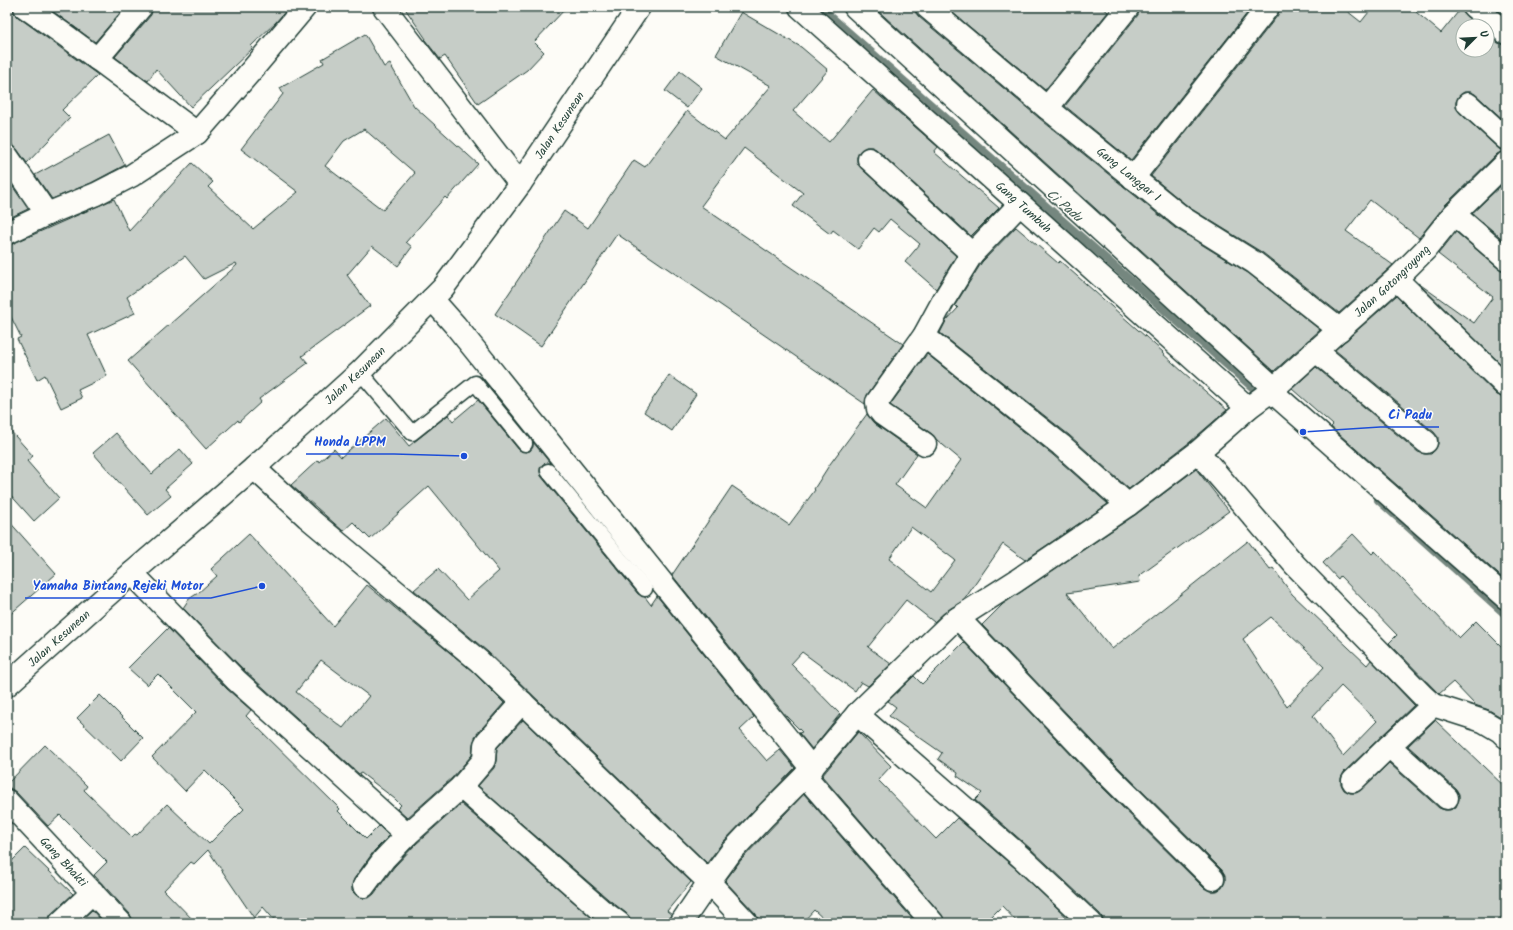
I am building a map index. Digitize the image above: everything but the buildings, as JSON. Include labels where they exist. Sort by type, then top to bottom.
[{"type":"main road","points":[[25,7],[197,133]]},
{"type":"main road","points":[[97,59],[141,7]]},
{"type":"main road","points":[[7,233],[47,214],[96,194],[131,176],[197,133],[252,71],[305,7]]},
{"type":"main road","points":[[384,7],[520,184]]},
{"type":"main road","name":"Jalan Kesunean","points":[[7,685],[132,572],[254,468],[360,372],[443,288],[520,184],[639,7]]},
{"type":"main road","name":"Gang Tumbuh","points":[[800,7],[1249,407]]},
{"type":"main road","points":[[855,7],[1272,389],[1506,598]]},
{"type":"main road","name":"Gang Langgar 1","points":[[927,7],[1047,108],[1183,218],[1255,263],[1340,330]]},
{"type":"main road","points":[[1047,108],[1128,7]]},
{"type":"main road","points":[[1133,178],[1268,7]]},
{"type":"main road","points":[[1474,7],[1506,33]]},
{"type":"main road","points":[[1468,104],[1506,139]]},
{"type":"main road","points":[[7,156],[47,214]]},
{"type":"main road","points":[[869,159],[972,254]]},
{"type":"main road","name":"Jalan Gotongroyong","points":[[681,923],[709,882],[737,846],[808,772],[857,714],[958,618],[1016,581],[1128,505],[1198,452],[1340,330],[1396,279],[1425,250],[1454,214],[1506,163]]},
{"type":"main road","points":[[925,444],[882,414],[878,409],[877,402],[924,336],[943,301],[972,254],[1020,204]]},
{"type":"main road","points":[[1454,214],[1506,259]]},
{"type":"main road","points":[[1396,279],[1506,386]]},
{"type":"main road","points":[[432,299],[455,325],[808,772],[933,923]]},
{"type":"main road","points":[[924,336],[1061,445],[1128,505]]},
{"type":"main road","points":[[1315,350],[1426,442]]},
{"type":"main road","points":[[1198,452],[1295,565],[1397,670],[1433,704],[1483,721],[1500,731],[1506,737]]},
{"type":"main road","points":[[254,468],[307,517],[479,661],[709,882],[747,923]]},
{"type":"main road","points":[[132,572],[236,680],[407,835]]},
{"type":"main road","points":[[958,618],[1104,771],[1213,879]]},
{"type":"main road","points":[[364,886],[384,859],[407,835],[461,787],[484,760],[485,745],[487,740],[522,702]]},
{"type":"main road","points":[[1353,781],[1433,704]]},
{"type":"main road","points":[[857,714],[1022,858],[1091,923]]},
{"type":"main road","points":[[1389,746],[1447,798]]},
{"type":"main road","points":[[461,787],[600,909],[619,923]]},
{"type":"main road","name":"Gang Bhakti","points":[[7,801],[121,923]]},
{"type":"main road","points":[[60,923],[93,892]]},
{"type":"lane","points":[[360,372],[412,433],[475,383],[525,444]]},
{"type":"lane","points":[[548,471],[644,589]]},
{"type":"waterway","name":"Ci Padu","points":[[820,7],[1262,396]]},
{"type":"waterway","name":"Ci Padu","points":[[1378,500],[1506,615]]},
{"type":"place","name":"Ci Padu","points":[[1303,432]]},
{"type":"place","name":"Honda LPPM","points":[[464,456]]},
{"type":"place","name":"Yamaha Bintang Rejeki Motor","points":[[262,586]]}]
